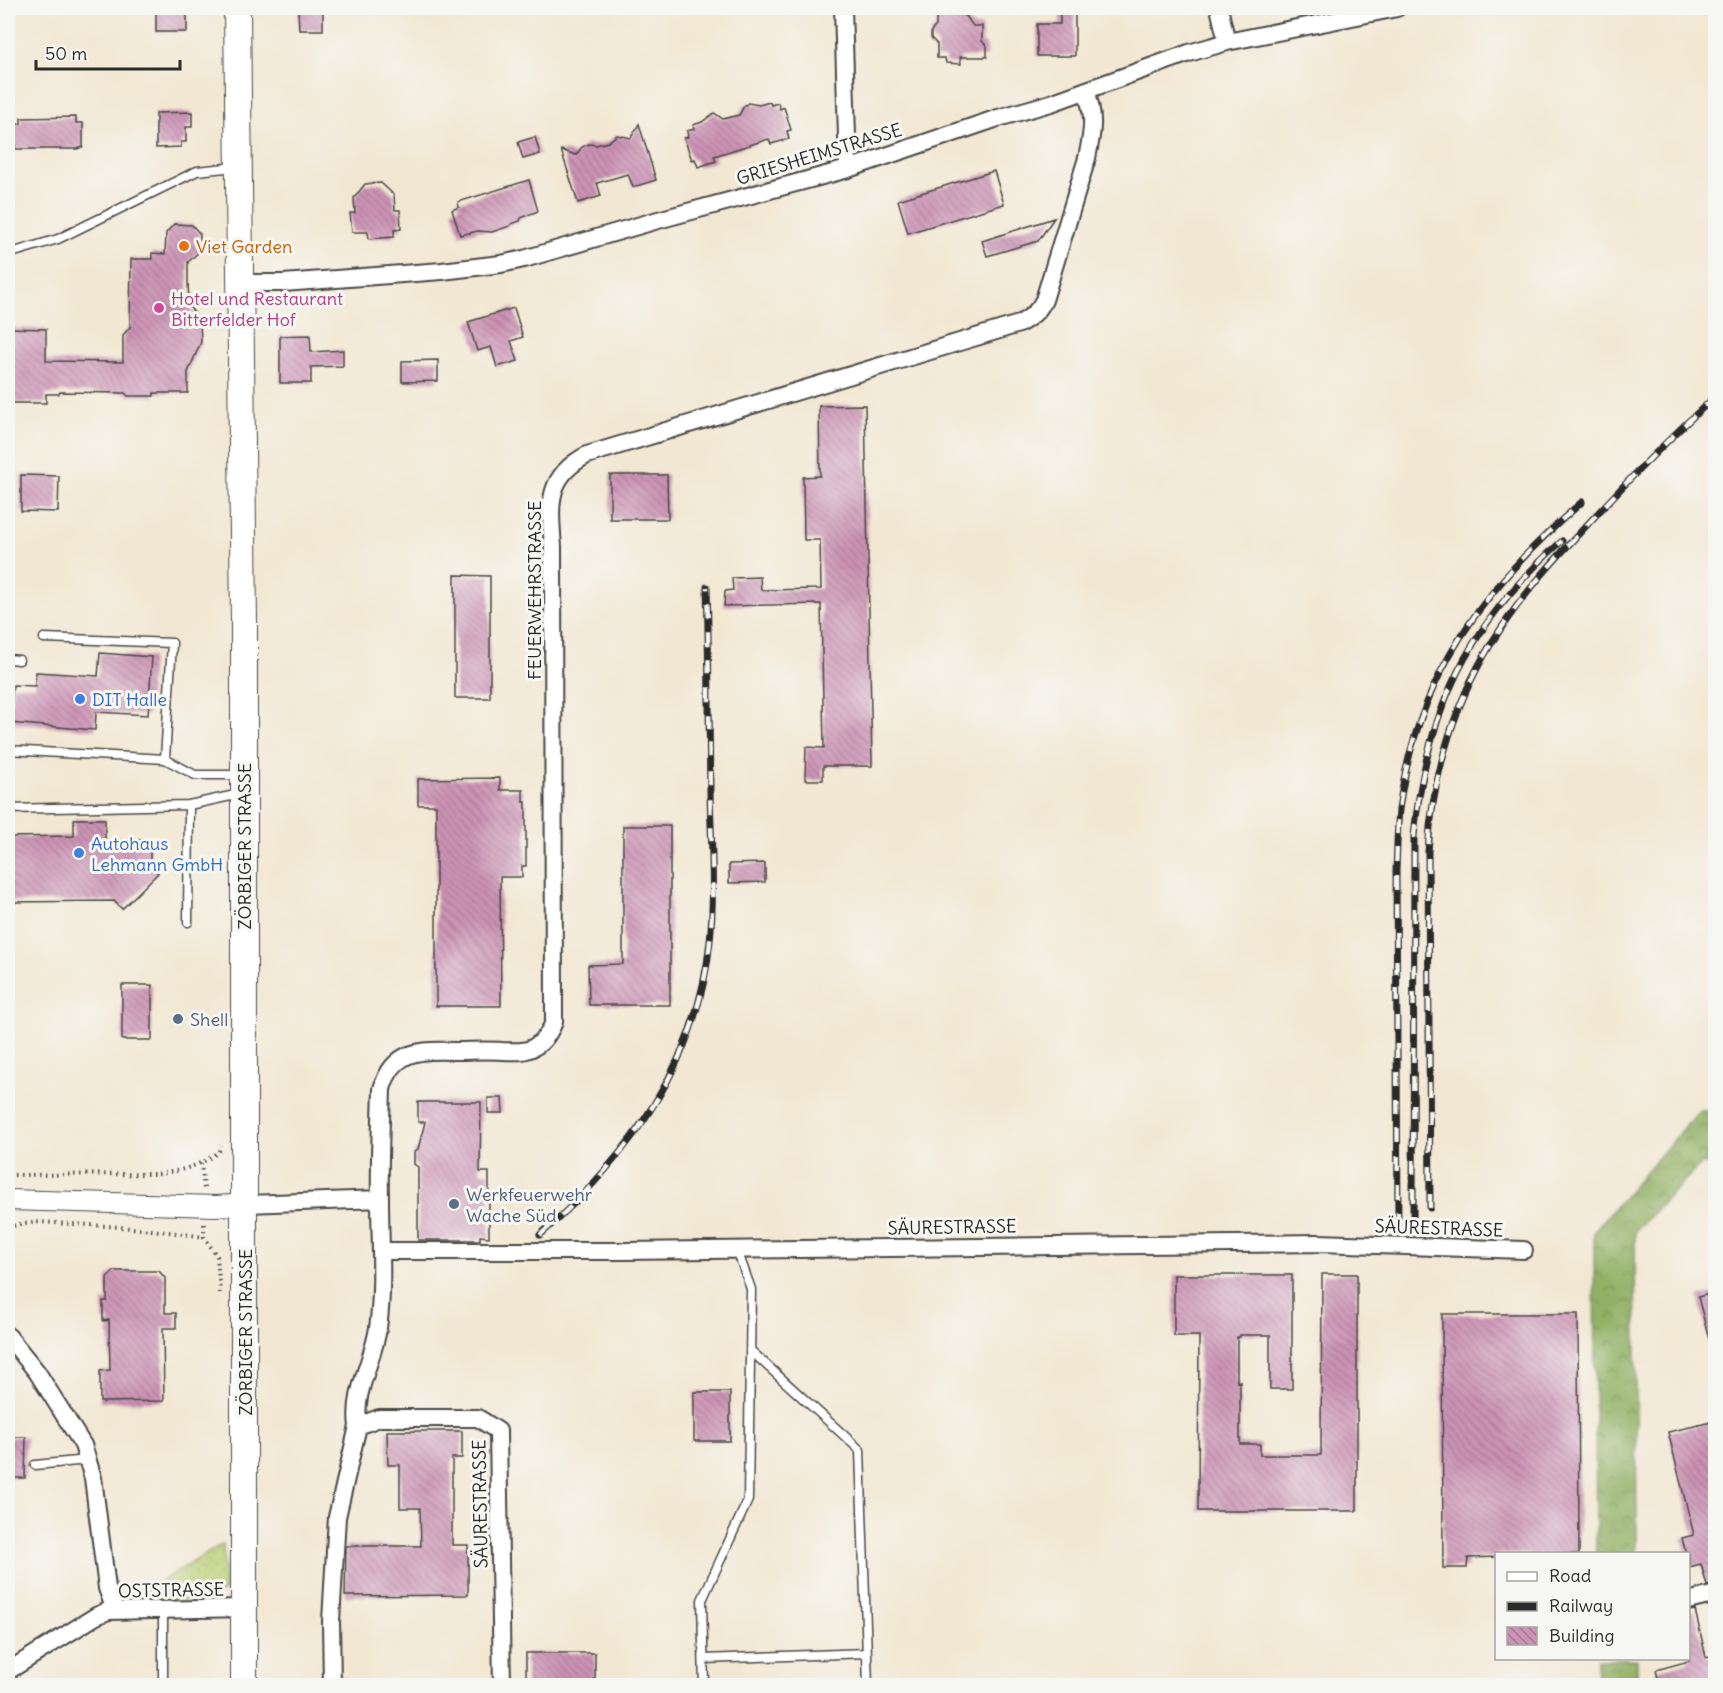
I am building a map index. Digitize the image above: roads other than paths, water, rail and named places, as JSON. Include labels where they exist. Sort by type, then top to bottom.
[{"type":"main road","name":"ZÖRBIGER STRASSE","points":[[237,8],[244,784],[244,1686]]},
{"type":"street","points":[[843,8],[848,169]]},
{"type":"street","points":[[1219,8],[1227,42]]},
{"type":"street","name":"GRIESHEIMSTRASSE","points":[[241,283],[283,283],[442,272],[501,264],[848,169],[1227,42],[1397,8]]},
{"type":"street","name":"FEUERWEHRSTRASSE","points":[[380,1199],[381,1089],[385,1078],[398,1061],[424,1051],[523,1051],[540,1043],[554,1022],[553,547],[550,509],[553,492],[560,477],[567,468],[587,455],[1008,328],[1032,317],[1044,300],[1088,158],[1093,112],[1086,90]]},
{"type":"street","points":[[8,1200],[203,1206],[380,1199],[381,1251],[378,1327],[372,1356],[362,1381],[356,1413],[358,1426],[337,1517],[331,1621],[332,1686]]},
{"type":"street","name":"SÄURESTRASSE","points":[[381,1251],[1318,1243],[1524,1250]]},
{"type":"street","points":[[8,1336],[49,1389],[83,1445],[93,1478],[107,1588],[115,1610]]},
{"type":"street","name":"SÄURESTRASSE","points":[[358,1426],[379,1418],[478,1418],[498,1431],[502,1686]]},
{"type":"street","points":[[1690,1601],[1716,1594]]},
{"type":"street","name":"OSTSTRASSE","points":[[8,1671],[96,1616],[115,1610],[244,1608]]},
{"type":"lane","points":[[8,254],[58,239],[197,171],[239,167]]},
{"type":"lane","points":[[44,638],[172,643],[165,759]]},
{"type":"lane","points":[[8,659],[19,660]]},
{"type":"lane","points":[[8,750],[165,759],[195,776],[244,784]]},
{"type":"lane","points":[[8,809],[189,805],[244,784]]},
{"type":"lane","points":[[188,922],[189,805]]},
{"type":"lane","points":[[704,1686],[702,1600],[748,1500],[751,1289],[737,1249]]},
{"type":"lane","points":[[750,1350],[860,1450],[868,1686]]},
{"type":"lane","points":[[35,1465],[88,1460]]},
{"type":"lane","points":[[163,1610],[163,1686]]},
{"type":"lane","points":[[704,1659],[867,1653]]},
{"type":"railway","points":[[1430,1208],[1428,852],[1435,794],[1449,736],[1459,708],[1484,655],[1520,602],[1552,563],[1618,492],[1716,396]]},
{"type":"railway","points":[[1398,1226],[1396,870],[1399,810],[1408,762],[1421,718],[1438,677],[1460,638],[1485,602],[1514,567],[1582,502]]},
{"type":"railway","points":[[1413,1230],[1414,836],[1429,749],[1441,710],[1457,673],[1477,638],[1529,572],[1562,541]]},
{"type":"railway","points":[[540,1235],[602,1173],[630,1140],[654,1104],[674,1067],[691,1027],[703,985],[710,941],[712,885],[707,587]]},
{"type":"place","name":"Viet Garden","points":[[184,246]]},
{"type":"place","name":"Hotel und Restaurant Bitterfelder Hof","points":[[159,308]]},
{"type":"place","name":"DIT Halle","points":[[80,699]]},
{"type":"place","name":"Autohaus Lehmann GmbH","points":[[79,853]]},
{"type":"place","name":"Shell","points":[[178,1019]]},
{"type":"place","name":"Werkfeuerwehr Wache Süd","points":[[454,1204]]}]
